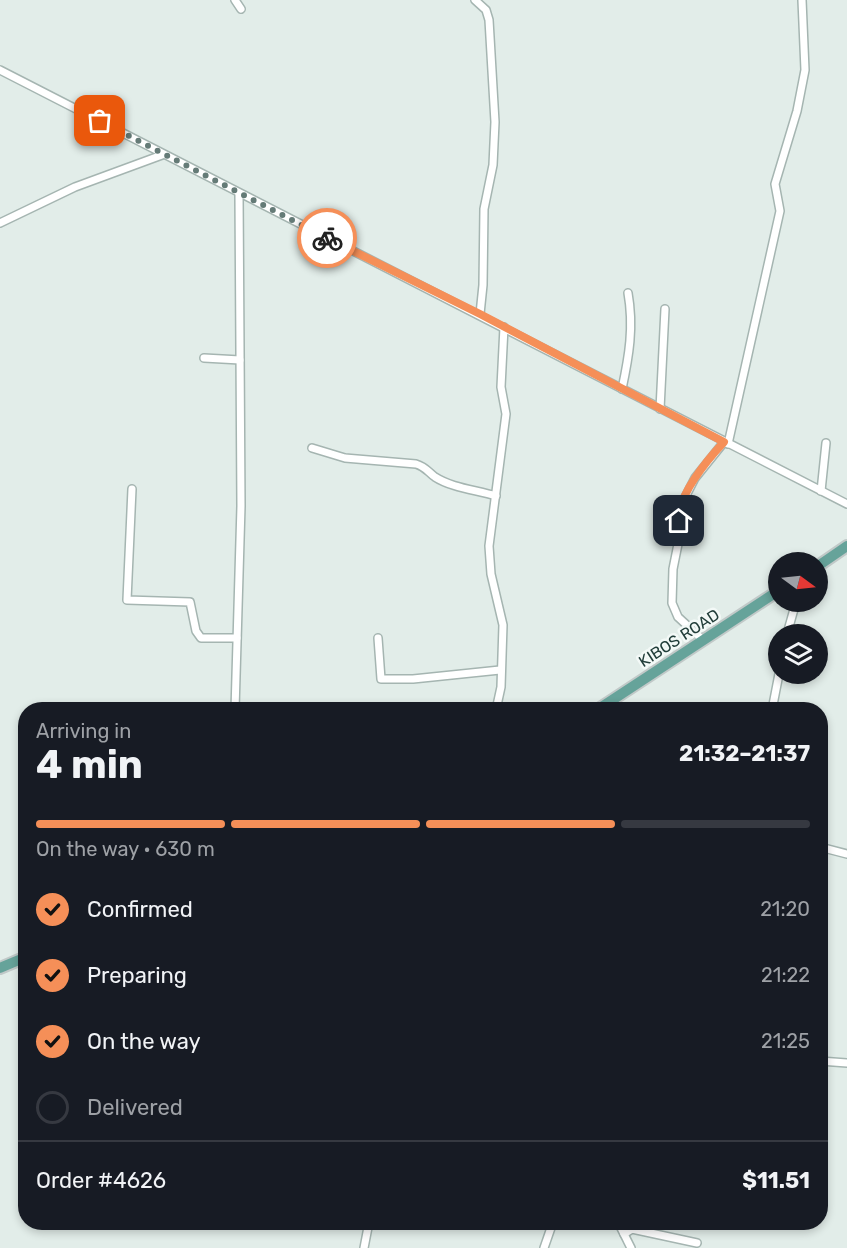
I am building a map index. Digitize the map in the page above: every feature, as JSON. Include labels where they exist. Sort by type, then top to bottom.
[{"type":"main road","points":[[828,559],[847,546]]},
{"type":"main road","name":"KIBOS ROAD","points":[[609,702],[768,598]]},
{"type":"main road","points":[[0,968],[18,960]]},
{"type":"street","points":[[235,0],[241,9]]},
{"type":"street","points":[[475,0],[486,10],[489,20],[495,122],[493,165],[484,209],[483,285],[480,314]]},
{"type":"street","points":[[703,640],[678,617],[672,603],[673,568],[680,534],[678,511],[695,478],[726,443],[780,211],[775,184],[797,111],[805,70],[801,0]]},
{"type":"street","points":[[0,70],[847,504]]},
{"type":"street","points":[[0,223],[75,186],[162,154]]},
{"type":"street","points":[[235,702],[241,506],[239,194]]},
{"type":"street","points":[[622,389],[631,349],[633,320],[628,293]]},
{"type":"street","points":[[660,409],[665,309]]},
{"type":"street","points":[[498,702],[501,687],[503,626],[489,561],[506,414],[501,387],[504,327]]},
{"type":"street","points":[[204,358],[240,360]]},
{"type":"street","points":[[821,491],[826,443]]},
{"type":"street","points":[[312,448],[345,458],[400,460],[423,466],[435,477],[446,482],[496,496]]},
{"type":"street","points":[[132,489],[127,600],[190,602],[196,631],[201,638],[237,638]]},
{"type":"street","points":[[378,638],[381,679],[413,679],[500,670]]},
{"type":"street","points":[[773,702],[776,684]]},
{"type":"street","points":[[828,849],[847,854]]},
{"type":"street","points":[[828,1062],[847,1063]]},
{"type":"street","points":[[364,1248],[367,1230]]},
{"type":"street","points":[[544,1248],[550,1230]]},
{"type":"street","points":[[622,1230],[631,1248]]},
{"type":"street","points":[[624,1234],[629,1230]]},
{"type":"street","points":[[641,1230],[698,1243]]},
{"type":"way so far","points":[[100,121],[327,238]]},
{"type":"route","points":[[327,238],[480,314],[724,442],[687,491],[678,511],[679,521]]}]
